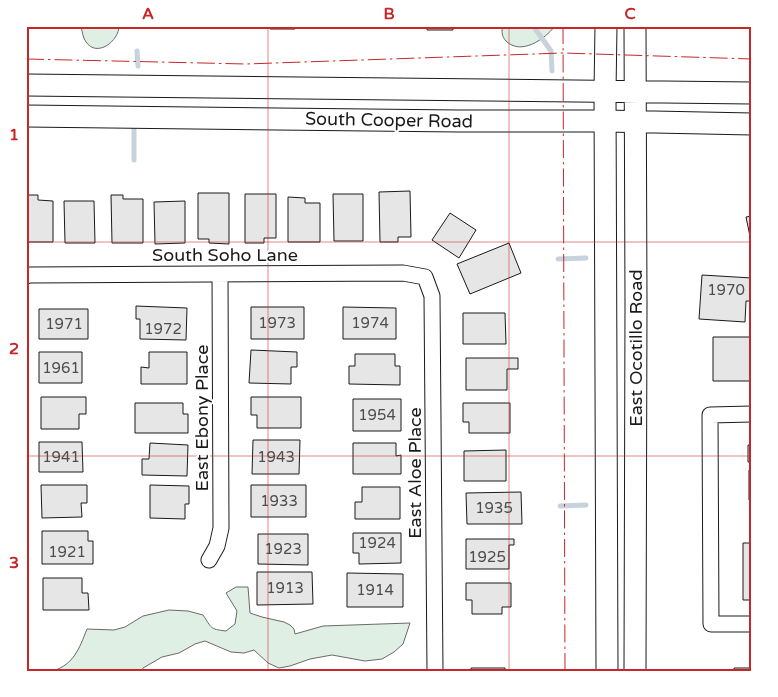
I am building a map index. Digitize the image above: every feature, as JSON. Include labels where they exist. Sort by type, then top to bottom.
[{"type":"main road","name":"East Ocotillo Road","points":[[606,26],[607,671]]},
{"type":"main road","name":"East Ocotillo Road","points":[[635,26],[635,671]]},
{"type":"main road","name":"South Cooper Road","points":[[26,85],[752,93]]},
{"type":"main road","name":"South Cooper Road","points":[[26,116],[752,124]]},
{"type":"street","name":"South Soho Lane","points":[[26,276],[403,273],[424,277]]},
{"type":"street","name":"East Ebony Place","points":[[209,560],[217,546],[221,528],[220,274]]},
{"type":"street","name":"East Aloe Place","points":[[424,277],[432,296],[435,671]]},
{"type":"street","points":[[752,414],[710,415],[711,624],[752,624]]},
{"type":"green space","points":[[81,26],[119,26],[115,37],[107,46],[96,48],[91,47],[86,42]]},
{"type":"green space","points":[[503,26],[555,26],[539,40],[519,47],[506,41],[502,34]]},
{"type":"green space","points":[[236,587],[248,587],[250,613],[284,622],[294,629],[295,634],[323,626],[410,623],[403,644],[382,659],[365,661],[332,655],[279,668],[268,663],[254,650],[244,653],[231,652],[205,641],[179,653],[162,657],[143,668],[142,671],[53,671],[71,660],[87,629],[114,630],[125,627],[143,616],[169,610],[188,611],[203,615],[214,628],[226,631],[235,624],[237,611],[226,593]]},
{"type":"building","points":[[270,26],[295,26],[295,29],[270,29]]},
{"type":"building","points":[[418,26],[453,26],[453,30],[427,30],[427,27]]},
{"type":"building","points":[[410,191],[411,237],[398,237],[398,242],[380,242],[379,192]]},
{"type":"building","points":[[198,193],[229,193],[229,244],[209,243],[209,239],[198,239]]},
{"type":"building","points":[[245,194],[276,194],[276,238],[264,238],[264,243],[245,243]]},
{"type":"building","points":[[333,194],[363,194],[363,241],[334,241]]},
{"type":"building","points":[[26,195],[38,195],[38,200],[53,201],[53,242],[26,242]]},
{"type":"building","points":[[111,195],[123,195],[123,199],[143,199],[143,243],[112,243]]},
{"type":"building","points":[[288,197],[305,198],[305,203],[320,203],[320,242],[288,242]]},
{"type":"building","points":[[64,201],[94,201],[95,243],[65,243]]},
{"type":"building","points":[[185,201],[185,243],[155,244],[154,202]]},
{"type":"building","points":[[450,213],[476,230],[459,258],[432,240]]},
{"type":"building","points":[[752,216],[752,246],[746,217]]},
{"type":"building","points":[[509,243],[521,273],[470,294],[457,264]]},
{"type":"building","points":[[702,275],[752,278],[752,301],[746,301],[745,322],[699,319]]},
{"type":"building","points":[[136,306],[187,308],[186,340],[140,339],[140,319],[136,319]]},
{"type":"building","points":[[251,307],[304,307],[304,339],[251,339]]},
{"type":"building","points":[[343,307],[396,308],[396,339],[343,339]]},
{"type":"building","points":[[39,309],[88,309],[88,339],[39,339]]},
{"type":"building","points":[[463,313],[505,313],[506,344],[463,344]]},
{"type":"building","points":[[713,337],[752,337],[752,381],[713,381]]},
{"type":"building","points":[[251,350],[297,352],[297,367],[291,367],[291,384],[249,383]]},
{"type":"building","points":[[39,352],[82,352],[82,383],[39,383]]},
{"type":"building","points":[[149,352],[187,352],[187,384],[141,384],[141,367],[149,368]]},
{"type":"building","points":[[355,354],[395,354],[395,366],[400,366],[400,385],[349,384],[349,366],[355,366]]},
{"type":"building","points":[[466,358],[518,358],[518,369],[507,369],[507,390],[466,390]]},
{"type":"building","points":[[41,397],[86,397],[86,414],[79,414],[79,429],[41,429]]},
{"type":"building","points":[[251,397],[301,397],[301,428],[257,428],[257,415],[251,415]]},
{"type":"building","points":[[353,399],[401,399],[401,431],[353,431]]},
{"type":"building","points":[[135,403],[183,403],[183,414],[188,414],[188,433],[135,433]]},
{"type":"building","points":[[463,403],[510,403],[510,433],[469,433],[469,422],[463,422]]},
{"type":"building","points":[[253,440],[300,440],[299,474],[252,474]]},
{"type":"building","points":[[39,442],[82,442],[83,472],[39,472]]},
{"type":"building","points":[[150,443],[188,445],[187,476],[142,475],[142,459],[149,459]]},
{"type":"building","points":[[353,443],[396,443],[396,456],[401,455],[401,474],[353,474]]},
{"type":"building","points":[[748,445],[752,445],[752,462],[748,462]]},
{"type":"building","points":[[506,450],[506,481],[464,481],[464,451]]},
{"type":"building","points":[[749,470],[752,470],[752,500],[749,500]]},
{"type":"building","points":[[41,485],[87,485],[87,503],[81,503],[82,517],[42,518]]},
{"type":"building","points":[[150,485],[189,486],[189,504],[185,504],[185,519],[150,518]]},
{"type":"building","points":[[251,485],[306,485],[306,517],[251,517]]},
{"type":"building","points":[[362,487],[400,487],[400,519],[355,519],[355,502],[362,502]]},
{"type":"building","points":[[521,492],[522,524],[467,524],[466,493]]},
{"type":"building","points":[[42,531],[88,531],[88,541],[93,541],[93,564],[42,564]]},
{"type":"building","points":[[353,533],[401,533],[401,563],[359,564],[359,553],[353,553]]},
{"type":"building","points":[[258,534],[308,534],[308,565],[258,564]]},
{"type":"building","points":[[466,539],[514,539],[514,545],[509,545],[509,569],[466,569]]},
{"type":"building","points":[[743,543],[752,543],[752,600],[743,600]]},
{"type":"building","points":[[257,572],[312,572],[313,604],[257,605]]},
{"type":"building","points":[[347,573],[403,574],[403,607],[347,607]]},
{"type":"building","points":[[43,578],[82,578],[82,593],[88,593],[89,610],[43,610]]},
{"type":"building","points":[[466,583],[511,583],[511,607],[502,607],[502,614],[472,614],[472,600],[466,600]]},
{"type":"building","points":[[471,668],[505,668],[505,671],[471,671]]},
{"type":"building","points":[[734,668],[752,668],[752,671],[734,671]]},
{"type":"waterway","points":[[534,27],[551,51],[552,71]]},
{"type":"waterway","points":[[137,51],[138,66]]},
{"type":"waterway","points":[[134,128],[134,160]]},
{"type":"waterway","points":[[558,259],[586,258]]},
{"type":"waterway","points":[[560,506],[586,505]]},
{"type":"power","points":[[563,26],[565,671]]},
{"type":"power","points":[[26,59],[246,64],[563,53],[752,59]]}]
